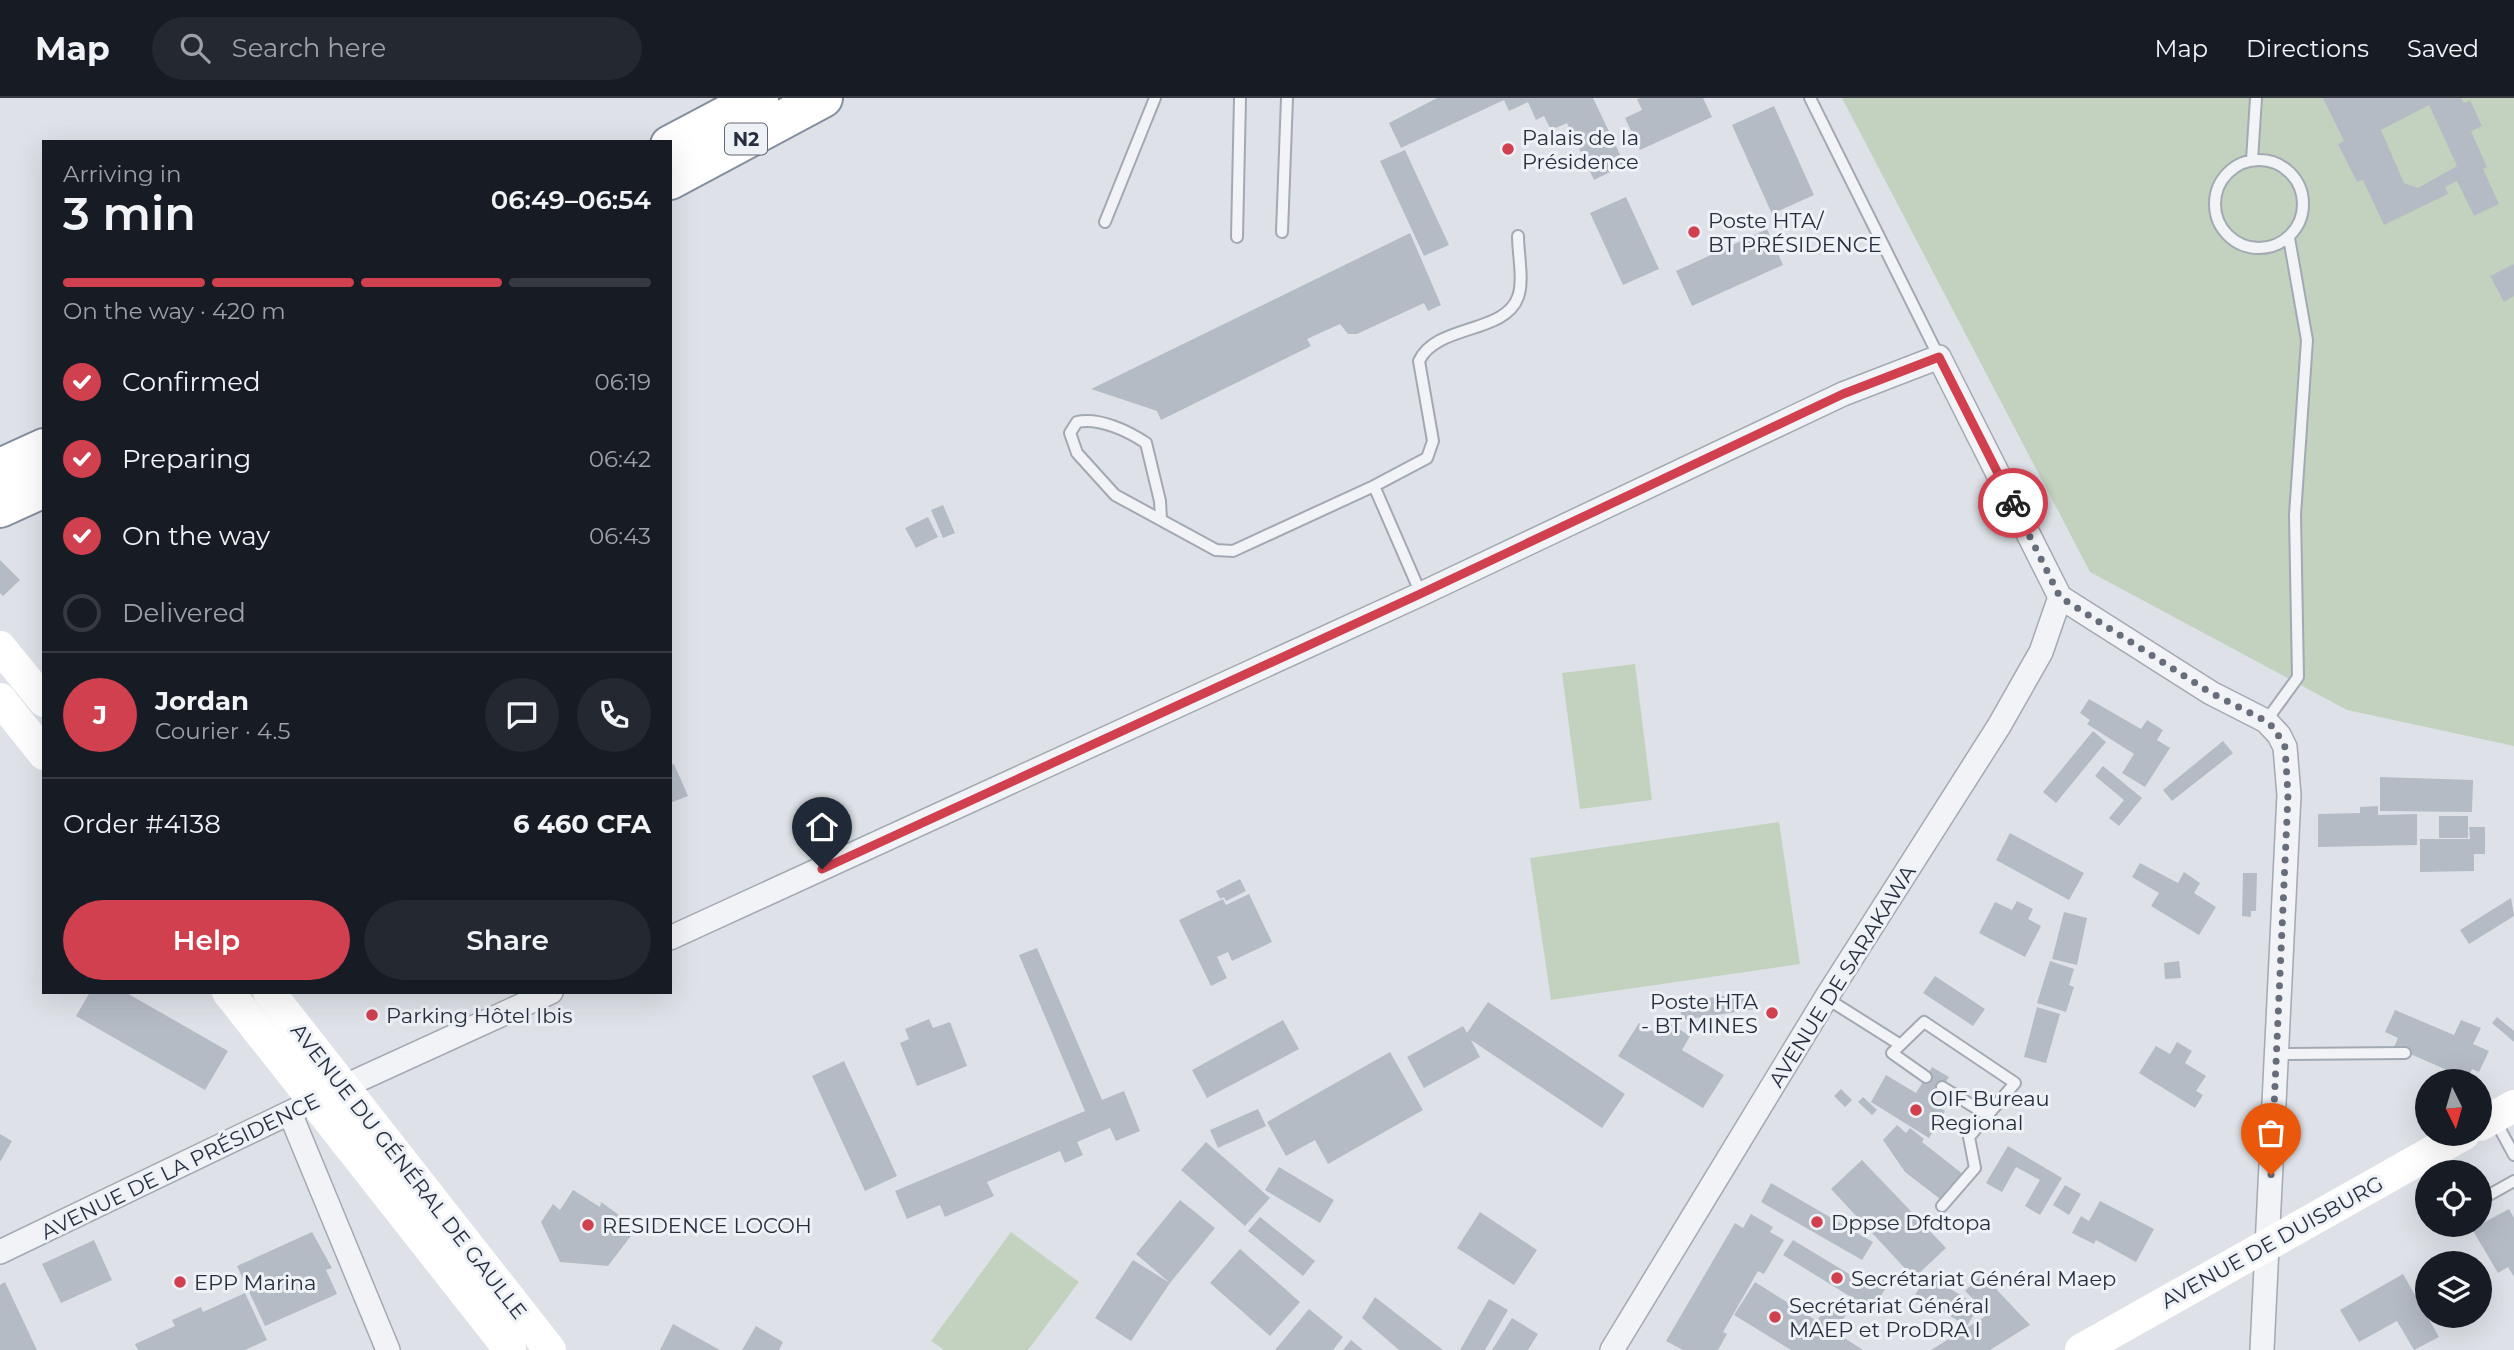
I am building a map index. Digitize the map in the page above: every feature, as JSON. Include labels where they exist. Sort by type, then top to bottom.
[{"type":"highway","name":"N2","points":[[672,144],[759,98]]},
{"type":"highway","name":"N2","points":[[672,179],[823,98]]},
{"type":"highway","points":[[0,468],[42,449]]},
{"type":"highway","points":[[0,508],[42,489]]},
{"type":"street","points":[[672,937],[1420,594],[1831,399],[1939,357],[2060,597],[2211,693],[2266,721],[2279,734],[2285,747],[2288,795],[2262,1350]]},
{"type":"street","name":"AVENUE DE SARAKAWA","points":[[1612,1350],[1826,998],[1999,726],[2041,652],[2060,597]]},
{"type":"street","points":[[0,647],[42,699]]},
{"type":"street","points":[[0,699],[42,752]]},
{"type":"street","name":"AVENUE DU GÉNÉRAL DE GAULLE","points":[[229,994],[301,1108],[510,1350]]},
{"type":"street","name":"AVENUE DU GÉNÉRAL DE GAULLE","points":[[271,994],[550,1350]]},
{"type":"street","name":"AVENUE DE LA PRÉSIDENCE","points":[[0,1252],[343,1087],[547,994]]},
{"type":"street","points":[[301,1108],[388,1350]]},
{"type":"street","name":"AVENUE DE DUISBURG","points":[[2081,1350],[2442,1146]]},
{"type":"lane","points":[[1105,222],[1155,98]]},
{"type":"lane","points":[[1237,237],[1240,98]]},
{"type":"lane","points":[[1282,232],[1287,98]]},
{"type":"lane","points":[[1810,98],[1939,357]]},
{"type":"lane","points":[[2252,160],[2256,98]]},
{"type":"lane","points":[[2252,160],[2277,163],[2297,180],[2302,191],[2302,216],[2289,238],[2278,244],[2253,248],[2230,238],[2216,217],[2214,205],[2221,181],[2240,164],[2252,160]]},
{"type":"lane","points":[[1161,519],[1160,501],[1146,443],[1131,433],[1088,420],[1077,422],[1070,433],[1077,453],[1115,495],[1216,550],[1233,551],[1374,486],[1427,458],[1433,441],[1419,361],[1431,345],[1498,317],[1511,307],[1519,296],[1518,236]]},
{"type":"lane","points":[[2266,721],[2298,677],[2295,516],[2307,340],[2289,238]]},
{"type":"lane","points":[[1374,486],[1420,594]]},
{"type":"lane","points":[[1826,998],[1899,1044]]},
{"type":"lane","points":[[1926,1077],[1892,1053],[1924,1022],[2015,1083],[1969,1137],[1975,1168],[1942,1206]]},
{"type":"lane","points":[[2277,1054],[2405,1054]]},
{"type":"lane","points":[[1942,1087],[1989,1116]]},
{"type":"lane","points":[[2496,1116],[2514,1154]]},
{"type":"lane","points":[[2492,1193],[2514,1181]]},
{"type":"green space","points":[[1842,98],[2514,98],[2514,746],[2347,710],[2090,572]]},
{"type":"green space","points":[[1635,664],[1652,800],[1580,809],[1562,673]]},
{"type":"green space","points":[[1779,822],[1800,964],[1551,1000],[1530,858]]},
{"type":"green space","points":[[1011,1232],[1079,1282],[1028,1350],[944,1350],[931,1341]]},
{"type":"building","points":[[1437,98],[1593,98],[1625,165],[1594,180],[1567,123],[1551,130],[1544,116],[1536,120],[1528,102],[1509,111],[1504,100],[1401,148],[1389,123]]},
{"type":"building","points":[[1703,98],[1712,117],[1640,150],[1625,118],[1642,110],[1637,99]]},
{"type":"building","points":[[2323,98],[2461,98],[2464,103],[2470,100],[2482,126],[2471,131],[2487,167],[2483,169],[2499,204],[2474,216],[2457,181],[2445,187],[2448,194],[2384,225],[2363,180],[2357,182],[2338,144],[2344,141]],"holes":[[[2429,105],[2457,166],[2418,188],[2404,183],[2381,130]]]},
{"type":"building","points":[[1774,106],[1814,195],[1772,214],[1732,125]]},
{"type":"building","points":[[1405,150],[1449,245],[1424,256],[1380,161]]},
{"type":"building","points":[[1626,197],[1659,269],[1623,285],[1590,213]]},
{"type":"building","points":[[1767,229],[1783,265],[1692,306],[1676,271]]},
{"type":"building","points":[[1410,233],[1441,305],[1428,311],[1424,303],[1357,334],[1348,334],[1340,324],[1307,339],[1311,346],[1161,420],[1157,411],[1091,389]]},
{"type":"building","points":[[2514,264],[2514,296],[2504,302],[2490,276]]},
{"type":"building","points":[[943,505],[955,533],[943,538],[931,510]]},
{"type":"building","points":[[928,517],[938,537],[916,548],[905,528]]},
{"type":"building","points":[[0,560],[20,580],[3,596],[0,593]]},
{"type":"building","points":[[2089,699],[2141,729],[2147,720],[2163,730],[2157,740],[2170,748],[2145,787],[2122,773],[2134,754],[2087,724],[2090,720],[2080,713]]},
{"type":"building","points":[[2093,731],[2106,742],[2056,803],[2043,792]]},
{"type":"building","points":[[2223,741],[2233,753],[2172,801],[2163,790]]},
{"type":"building","points":[[672,764],[688,796],[672,802]]},
{"type":"building","points":[[2103,766],[2142,798],[2119,826],[2109,818],[2124,800],[2095,776]]},
{"type":"building","points":[[2380,777],[2473,780],[2472,812],[2380,811]]},
{"type":"building","points":[[2378,806],[2378,815],[2417,814],[2417,845],[2318,847],[2318,814],[2360,813],[2360,807]]},
{"type":"building","points":[[2439,816],[2468,816],[2468,838],[2439,838]]},
{"type":"building","points":[[2469,827],[2485,827],[2485,854],[2474,854],[2474,871],[2420,872],[2420,839],[2470,839]]},
{"type":"building","points":[[2010,833],[2084,873],[2069,900],[1996,860]]},
{"type":"building","points":[[2140,863],[2178,883],[2184,872],[2200,883],[2194,893],[2216,907],[2199,935],[2151,906],[2159,893],[2132,877]]},
{"type":"building","points":[[2243,873],[2257,873],[2256,911],[2251,911],[2251,917],[2242,916]]},
{"type":"building","points":[[1240,879],[1246,891],[1226,901],[1224,897],[1220,899],[1216,891]]},
{"type":"building","points":[[1249,894],[1272,942],[1232,961],[1228,952],[1217,957],[1227,978],[1211,986],[1179,920],[1223,899],[1226,905]]},
{"type":"building","points":[[2511,898],[2514,916],[2469,944],[2460,930]]},
{"type":"building","points":[[2017,901],[2033,909],[2028,919],[2041,926],[2025,957],[1979,933],[1995,902],[2012,910]]},
{"type":"building","points":[[2064,912],[2087,918],[2077,965],[2052,959]]},
{"type":"building","points":[[1037,948],[1102,1100],[1124,1091],[1140,1131],[1116,1141],[1110,1128],[1077,1142],[1083,1155],[1065,1163],[1060,1151],[987,1182],[994,1196],[945,1217],[940,1205],[907,1219],[895,1191],[1085,1111],[1019,955]]},
{"type":"building","points":[[2050,961],[2074,969],[2069,985],[2074,987],[2066,1012],[2037,1003]]},
{"type":"building","points":[[2179,961],[2181,978],[2165,979],[2164,963]]},
{"type":"building","points":[[1935,976],[1985,1009],[1973,1026],[1923,993]]},
{"type":"building","points":[[1753,992],[1756,1009],[1682,1020],[1679,1002]]},
{"type":"building","points":[[89,994],[128,994],[228,1051],[205,1090],[76,1016]]},
{"type":"building","points":[[1488,1002],[1625,1094],[1602,1128],[1471,1040],[1480,1057],[1424,1088],[1407,1057],[1463,1026],[1467,1033]]},
{"type":"building","points":[[2037,1007],[2060,1014],[2046,1063],[2024,1057]]},
{"type":"building","points":[[2395,1010],[2454,1035],[2461,1020],[2481,1028],[2473,1044],[2489,1051],[2480,1069],[2445,1069],[2394,1047],[2398,1038],[2385,1032]]},
{"type":"building","points":[[2497,1017],[2514,1031],[2514,1042],[2492,1023]]},
{"type":"building","points":[[929,1019],[933,1028],[950,1022],[967,1066],[917,1086],[900,1043],[909,1039],[905,1029]]},
{"type":"building","points":[[1663,1019],[1690,1036],[1682,1050],[1724,1075],[1703,1108],[1618,1056],[1639,1023],[1654,1032]]},
{"type":"building","points":[[1283,1020],[1299,1049],[1207,1098],[1192,1070]]},
{"type":"building","points":[[2177,1042],[2192,1051],[2185,1063],[2206,1076],[2196,1091],[2203,1095],[2195,1108],[2139,1073],[2156,1046],[2170,1054]]},
{"type":"building","points":[[1390,1052],[1423,1110],[1328,1164],[1315,1140],[1286,1156],[1267,1122]]},
{"type":"building","points":[[844,1061],[897,1176],[865,1191],[812,1076]]},
{"type":"building","points":[[1932,1067],[1949,1077],[1932,1103],[1945,1111],[1929,1138],[1871,1102],[1886,1075],[1916,1093]]},
{"type":"building","points":[[1841,1089],[1852,1100],[1845,1107],[1834,1096]]},
{"type":"building","points":[[1863,1097],[1877,1110],[1872,1115],[1858,1102]]},
{"type":"building","points":[[1258,1109],[1266,1126],[1218,1148],[1210,1130]]},
{"type":"building","points":[[1897,1125],[1906,1133],[1910,1128],[1924,1139],[1922,1142],[1964,1175],[1952,1190],[1949,1187],[1940,1199],[1905,1172],[1883,1140]]},
{"type":"building","points":[[0,1134],[12,1141],[0,1162]]},
{"type":"building","points":[[1206,1142],[1270,1198],[1245,1226],[1181,1170]]},
{"type":"building","points":[[2008,1146],[2062,1178],[2040,1215],[2025,1206],[2040,1180],[2016,1167],[2002,1192],[1986,1183]]},
{"type":"building","points":[[1862,1160],[1946,1248],[1914,1278],[1831,1189]]},
{"type":"building","points":[[1279,1167],[1334,1200],[1320,1223],[1265,1190]]},
{"type":"building","name":"Dppse Dfdtopa","points":[[1771,1183],[1873,1242],[1862,1260],[1761,1202]]},
{"type":"building","points":[[2065,1185],[2081,1194],[2069,1215],[2053,1205]]},
{"type":"building","name":"RESIDENCE LOCOH","points":[[573,1190],[600,1207],[601,1202],[637,1228],[608,1266],[560,1262],[541,1222],[553,1204],[560,1210]]},
{"type":"building","points":[[1180,1200],[1215,1228],[1170,1283],[1136,1254]]},
{"type":"building","points":[[2100,1201],[2154,1229],[2136,1262],[2096,1240],[2094,1244],[2072,1233],[2081,1216],[2089,1221]]},
{"type":"building","points":[[2509,1209],[2514,1218],[2514,1277],[2508,1267],[2498,1273],[2492,1263],[2492,1251],[2485,1251],[2477,1237],[2492,1237],[2492,1218]]},
{"type":"building","points":[[1480,1212],[1537,1250],[1514,1285],[1457,1248]]},
{"type":"building","points":[[1751,1214],[1773,1227],[1770,1232],[1784,1240],[1764,1274],[1758,1271],[1723,1332],[1727,1334],[1718,1350],[1683,1350],[1666,1341],[1735,1223],[1743,1228]]},
{"type":"building","points":[[1260,1217],[1315,1261],[1303,1276],[1248,1231]]},
{"type":"building","points":[[312,1232],[332,1268],[326,1270],[337,1294],[265,1326],[237,1266]]},
{"type":"building","points":[[94,1240],[112,1280],[61,1303],[42,1264]]},
{"type":"building","name":"Secrétariat Général Maep","points":[[1793,1240],[1864,1283],[1871,1272],[1889,1283],[1872,1310],[1783,1255]]},
{"type":"building","points":[[1240,1249],[1300,1302],[1270,1336],[1210,1283]]},
{"type":"building","points":[[1133,1260],[1170,1283],[1131,1341],[1095,1318]]},
{"type":"building","points":[[1982,1274],[2030,1325],[1990,1350],[1931,1350],[1989,1314],[1965,1291]]},
{"type":"building","points":[[2403,1274],[2415,1295],[2415,1328],[2434,1328],[2439,1337],[2414,1350],[2397,1321],[2359,1342],[2340,1310]]},
{"type":"building","points":[[1927,1275],[1979,1306],[1967,1326],[1915,1295]]},
{"type":"building","points":[[5,1282],[37,1350],[0,1350],[0,1285]]},
{"type":"building","name":"Secrétariat Général MAEP et ProDRA I","points":[[1755,1282],[1817,1321],[1829,1302],[1847,1313],[1835,1332],[1863,1350],[1791,1350],[1734,1315]]},
{"type":"building","points":[[245,1293],[267,1340],[245,1350],[138,1350],[135,1344],[175,1326],[172,1320],[201,1307],[203,1312]]},
{"type":"building","points":[[1375,1297],[1443,1350],[1399,1350],[1362,1318]]},
{"type":"building","points":[[1489,1299],[1508,1310],[1485,1350],[1460,1350]]},
{"type":"building","points":[[1309,1309],[1343,1337],[1333,1350],[1275,1350]]},
{"type":"building","points":[[1512,1318],[1538,1334],[1528,1350],[1492,1350]]},
{"type":"building","points":[[673,1324],[720,1350],[660,1350]]},
{"type":"building","points":[[756,1326],[783,1342],[779,1350],[742,1350]]},
{"type":"building","points":[[1351,1340],[1363,1350],[1343,1350]]},
{"type":"way so far","points":[[2013,503],[2060,597],[2211,693],[2266,721],[2279,734],[2285,747],[2288,795],[2271,1175]]},
{"type":"place","name":"Palais de la Présidence","points":[[1508,149]]},
{"type":"place","name":"Poste HTA/ BT PRÉSIDENCE","points":[[1694,232]]},
{"type":"place","name":"Poste HTA - BT MINES","points":[[1772,1013]]},
{"type":"place","name":"Parking Hôtel Ibis","points":[[372,1015]]},
{"type":"place","name":"OIF Bureau Regional","points":[[1916,1110]]},
{"type":"place","name":"Dppse Dfdtopa","points":[[1817,1222]]},
{"type":"place","name":"RESIDENCE LOCOH","points":[[588,1225]]},
{"type":"place","name":"Secrétariat Général Maep","points":[[1837,1278]]},
{"type":"place","name":"EPP Marina","points":[[180,1282]]},
{"type":"place","name":"Secrétariat Général MAEP et ProDRA I","points":[[1775,1317]]},
{"type":"route","points":[[822,869],[1420,594],[1700,459],[1843,394],[1939,357],[2013,503]]}]
